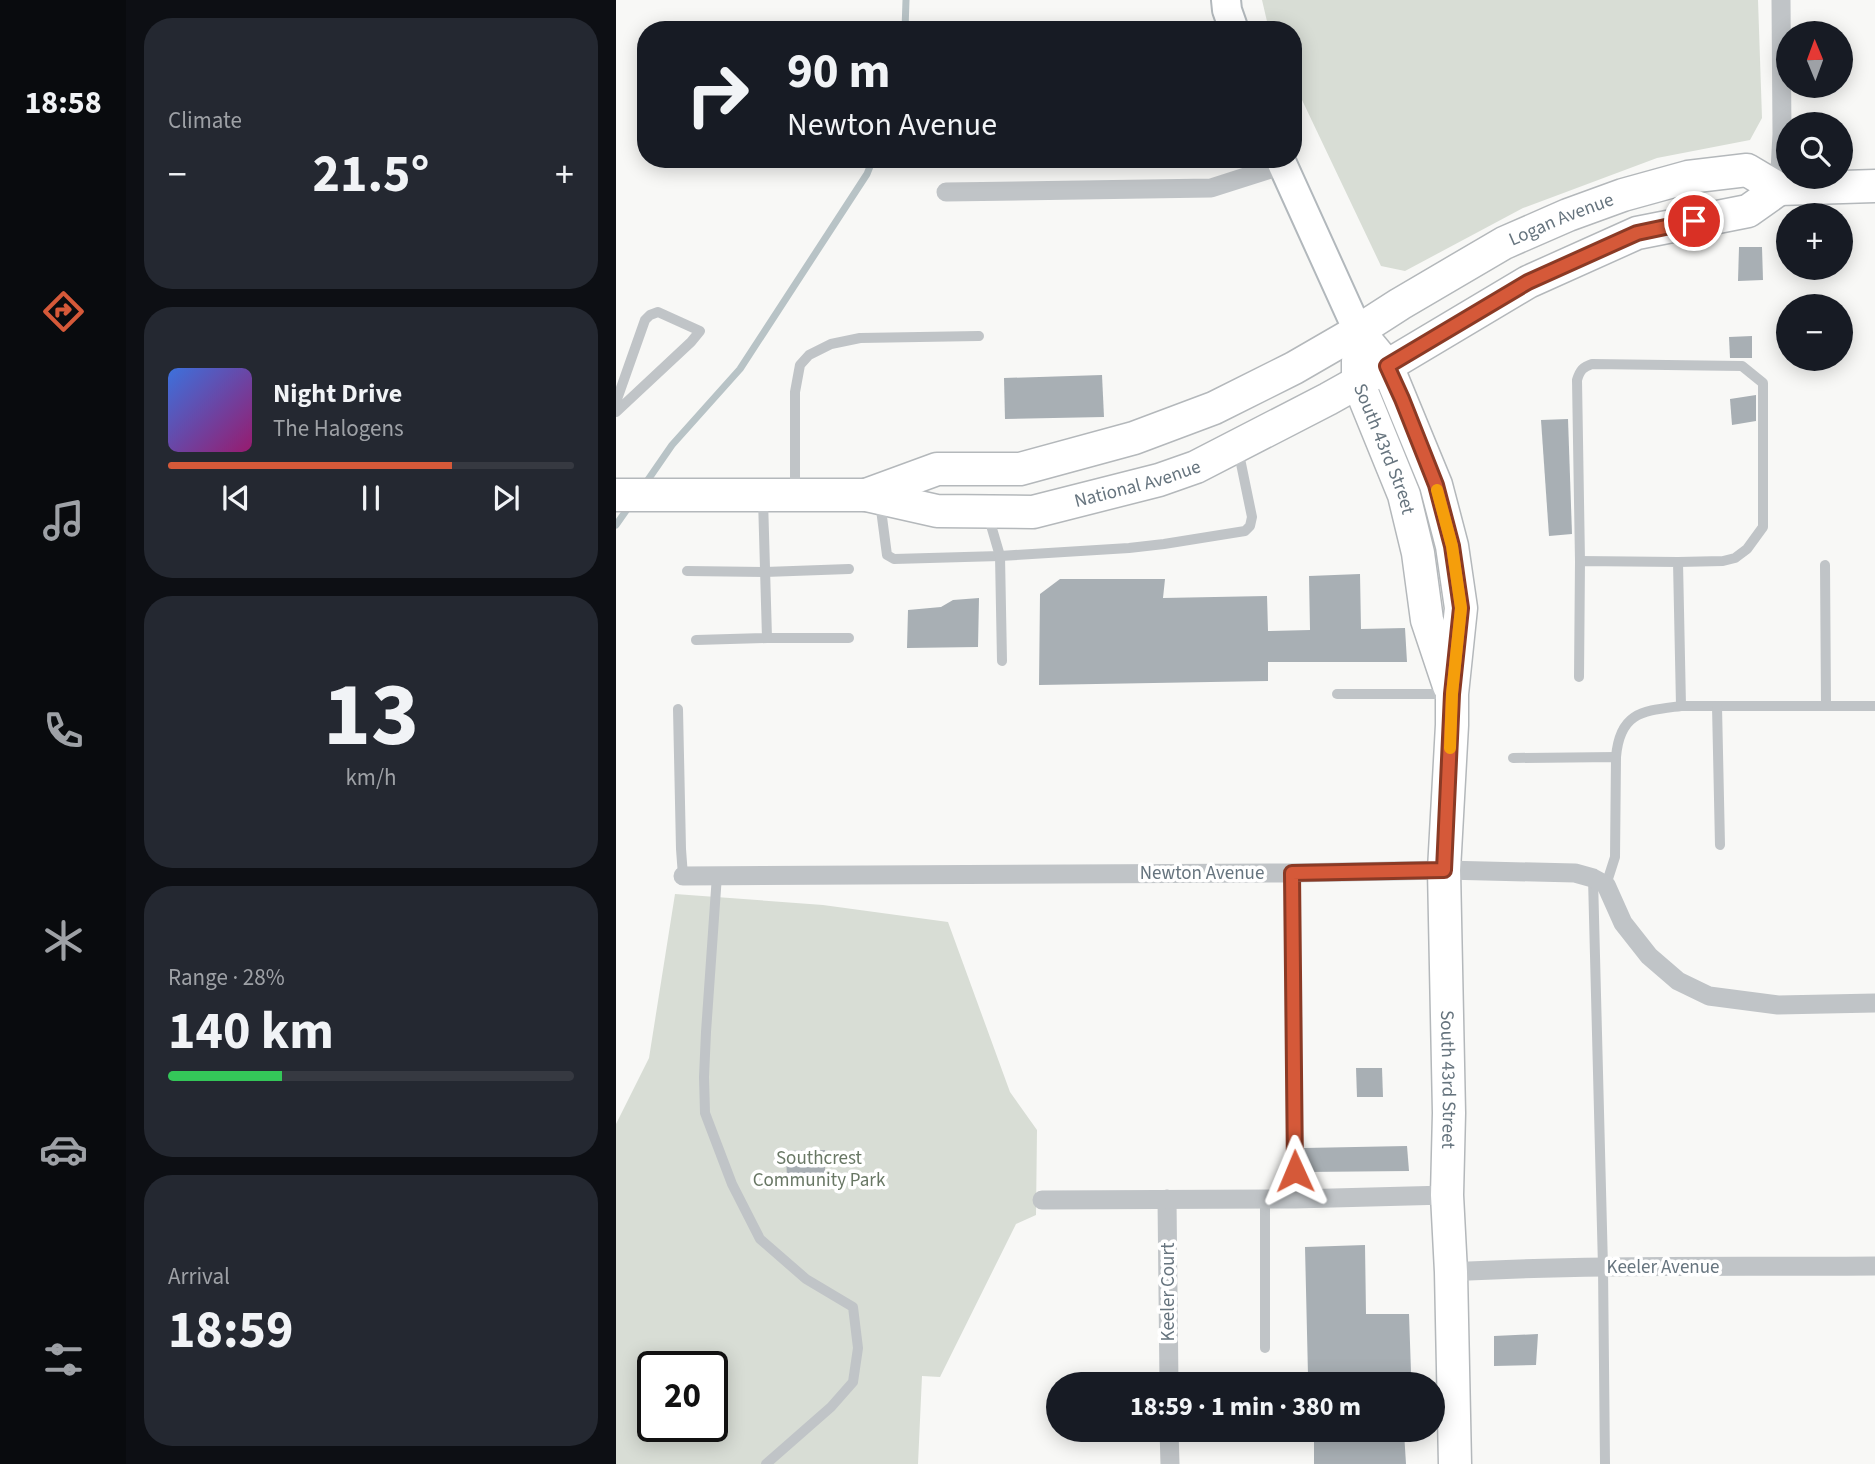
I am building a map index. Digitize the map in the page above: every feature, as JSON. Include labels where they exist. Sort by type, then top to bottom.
[{"type":"main road","points":[[1226,0],[1231,21]]},
{"type":"main road","points":[[1285,168],[1358,331]]},
{"type":"main road","name":"Logan Avenue","points":[[1358,331],[1504,243],[1567,215],[1623,195],[1688,177],[1747,170],[1776,187]]},
{"type":"main road","points":[[1853,187],[1875,186]]},
{"type":"main road","points":[[1387,366],[1528,282],[1637,233],[1748,211],[1779,189]]},
{"type":"main road","name":"South 43rd Street","points":[[1358,331],[1387,366],[1436,485],[1452,546],[1461,608],[1452,694],[1444,870],[1449,1114],[1447,1195],[1454,1464]]},
{"type":"main road","name":"South 43rd Street","points":[[1358,331],[1358,382],[1404,495],[1418,553],[1427,621],[1452,694]]},
{"type":"main road","name":"National Avenue","points":[[873,496],[937,469],[1020,469],[1134,438],[1214,408],[1294,368],[1358,331]]},
{"type":"main road","name":"National Avenue","points":[[616,495],[873,496],[937,511],[1032,512],[1147,483],[1196,467],[1387,366]]},
{"type":"main road","points":[[987,511],[993,493],[1073,475],[1099,465],[1134,438]]},
{"type":"street","points":[[1781,0],[1782,112]]},
{"type":"street","points":[[946,192],[1211,188],[1266,168]]},
{"type":"street","name":"Newton Avenue","points":[[683,876],[1444,870],[1575,873],[1600,882]]},
{"type":"street","points":[[1600,882],[1623,923],[1649,956],[1678,981],[1709,996],[1778,1005],[1875,1003]]},
{"type":"street","points":[[1042,1200],[1295,1199],[1447,1195]]},
{"type":"street","name":"Keeler Court","points":[[1167,1199],[1169,1372]]},
{"type":"street","name":"Keeler Avenue","points":[[1451,1272],[1495,1269],[1875,1266]]},
{"type":"street","points":[[1170,1442],[1170,1464]]},
{"type":"lane","points":[[616,402],[645,320],[650,315],[658,312],[700,331],[616,412]]},
{"type":"lane","points":[[795,495],[795,392],[800,365],[809,355],[831,344],[860,338],[979,336]]},
{"type":"lane","points":[[1579,677],[1579,372],[1584,366],[1592,364],[1742,366],[1763,383],[1763,527],[1747,549],[1735,558],[1723,561],[1580,561]]},
{"type":"lane","points":[[873,496],[887,555],[894,559],[1000,556],[1164,544],[1245,531],[1250,526],[1252,517],[1237,446]]},
{"type":"lane","points":[[762,495],[766,638]]},
{"type":"lane","points":[[987,511],[1000,556],[1002,661]]},
{"type":"lane","points":[[1678,562],[1681,706]]},
{"type":"lane","points":[[1825,565],[1826,706]]},
{"type":"lane","points":[[687,571],[849,569]]},
{"type":"lane","points":[[696,640],[849,638]]},
{"type":"lane","points":[[1337,694],[1452,694]]},
{"type":"lane","points":[[1605,1464],[1600,882],[1615,857],[1617,743],[1622,731],[1643,711],[1681,706],[1875,706]]},
{"type":"lane","points":[[1717,706],[1720,845]]},
{"type":"lane","points":[[678,709],[683,876]]},
{"type":"lane","points":[[1513,758],[1616,757]]},
{"type":"lane","points":[[1292,873],[1295,1199]]},
{"type":"lane","points":[[718,875],[706,1032],[705,1112],[732,1184],[760,1240],[806,1279],[853,1307],[858,1348],[853,1382],[831,1407],[766,1464]]},
{"type":"lane","points":[[1265,1198],[1265,1348]]},
{"type":"green space","points":[[1262,0],[1758,0],[1762,118],[1750,140],[1657,158],[1523,208],[1405,271],[1381,266],[1302,100],[1302,21],[1267,21]]},
{"type":"green space","name":"Southcrest Community Park","points":[[675,894],[823,905],[948,922],[1010,1092],[1037,1130],[1036,1215],[1016,1224],[940,1377],[922,1376],[918,1464],[616,1464],[616,1124],[649,1058]]},
{"type":"building","points":[[1739,247],[1762,247],[1763,280],[1738,281]]},
{"type":"building","points":[[1752,336],[1752,358],[1730,358],[1729,337]]},
{"type":"building","points":[[1102,375],[1104,417],[1005,419],[1004,378]]},
{"type":"building","points":[[1756,395],[1756,421],[1732,425],[1730,399]]},
{"type":"building","points":[[1568,419],[1572,534],[1549,536],[1541,420]]},
{"type":"building","points":[[1360,574],[1361,629],[1405,628],[1407,662],[1268,662],[1268,681],[1039,685],[1040,594],[1060,579],[1165,579],[1163,598],[1267,596],[1268,631],[1310,630],[1309,576]]},
{"type":"building","points":[[979,598],[978,647],[907,648],[908,610],[941,607],[953,600]]},
{"type":"building","points":[[1356,1068],[1382,1068],[1383,1097],[1357,1097]]},
{"type":"building","points":[[1407,1146],[1409,1171],[1305,1172],[1304,1148]]},
{"type":"building","points":[[825,1150],[825,1178],[787,1179],[786,1151]]},
{"type":"building","points":[[1365,1245],[1366,1314],[1409,1314],[1411,1372],[1308,1372],[1305,1247]]},
{"type":"building","points":[[1538,1334],[1536,1365],[1494,1366],[1494,1336]]},
{"type":"building","points":[[1314,1442],[1405,1442],[1406,1464],[1314,1464]]},
{"type":"waterway","points":[[905,21],[906,0]]},
{"type":"waterway","points":[[643,487],[672,445],[740,369],[869,168]]},
{"type":"waterway","points":[[616,525],[630,505]]},
{"type":"slow traffic","points":[[1437,490],[1452,546],[1461,608],[1452,694],[1450,748]]},
{"type":"route","points":[[1295,1171],[1292,873],[1444,870],[1452,694],[1461,608],[1452,546],[1436,485],[1387,366],[1528,282],[1637,233],[1694,221]]}]
